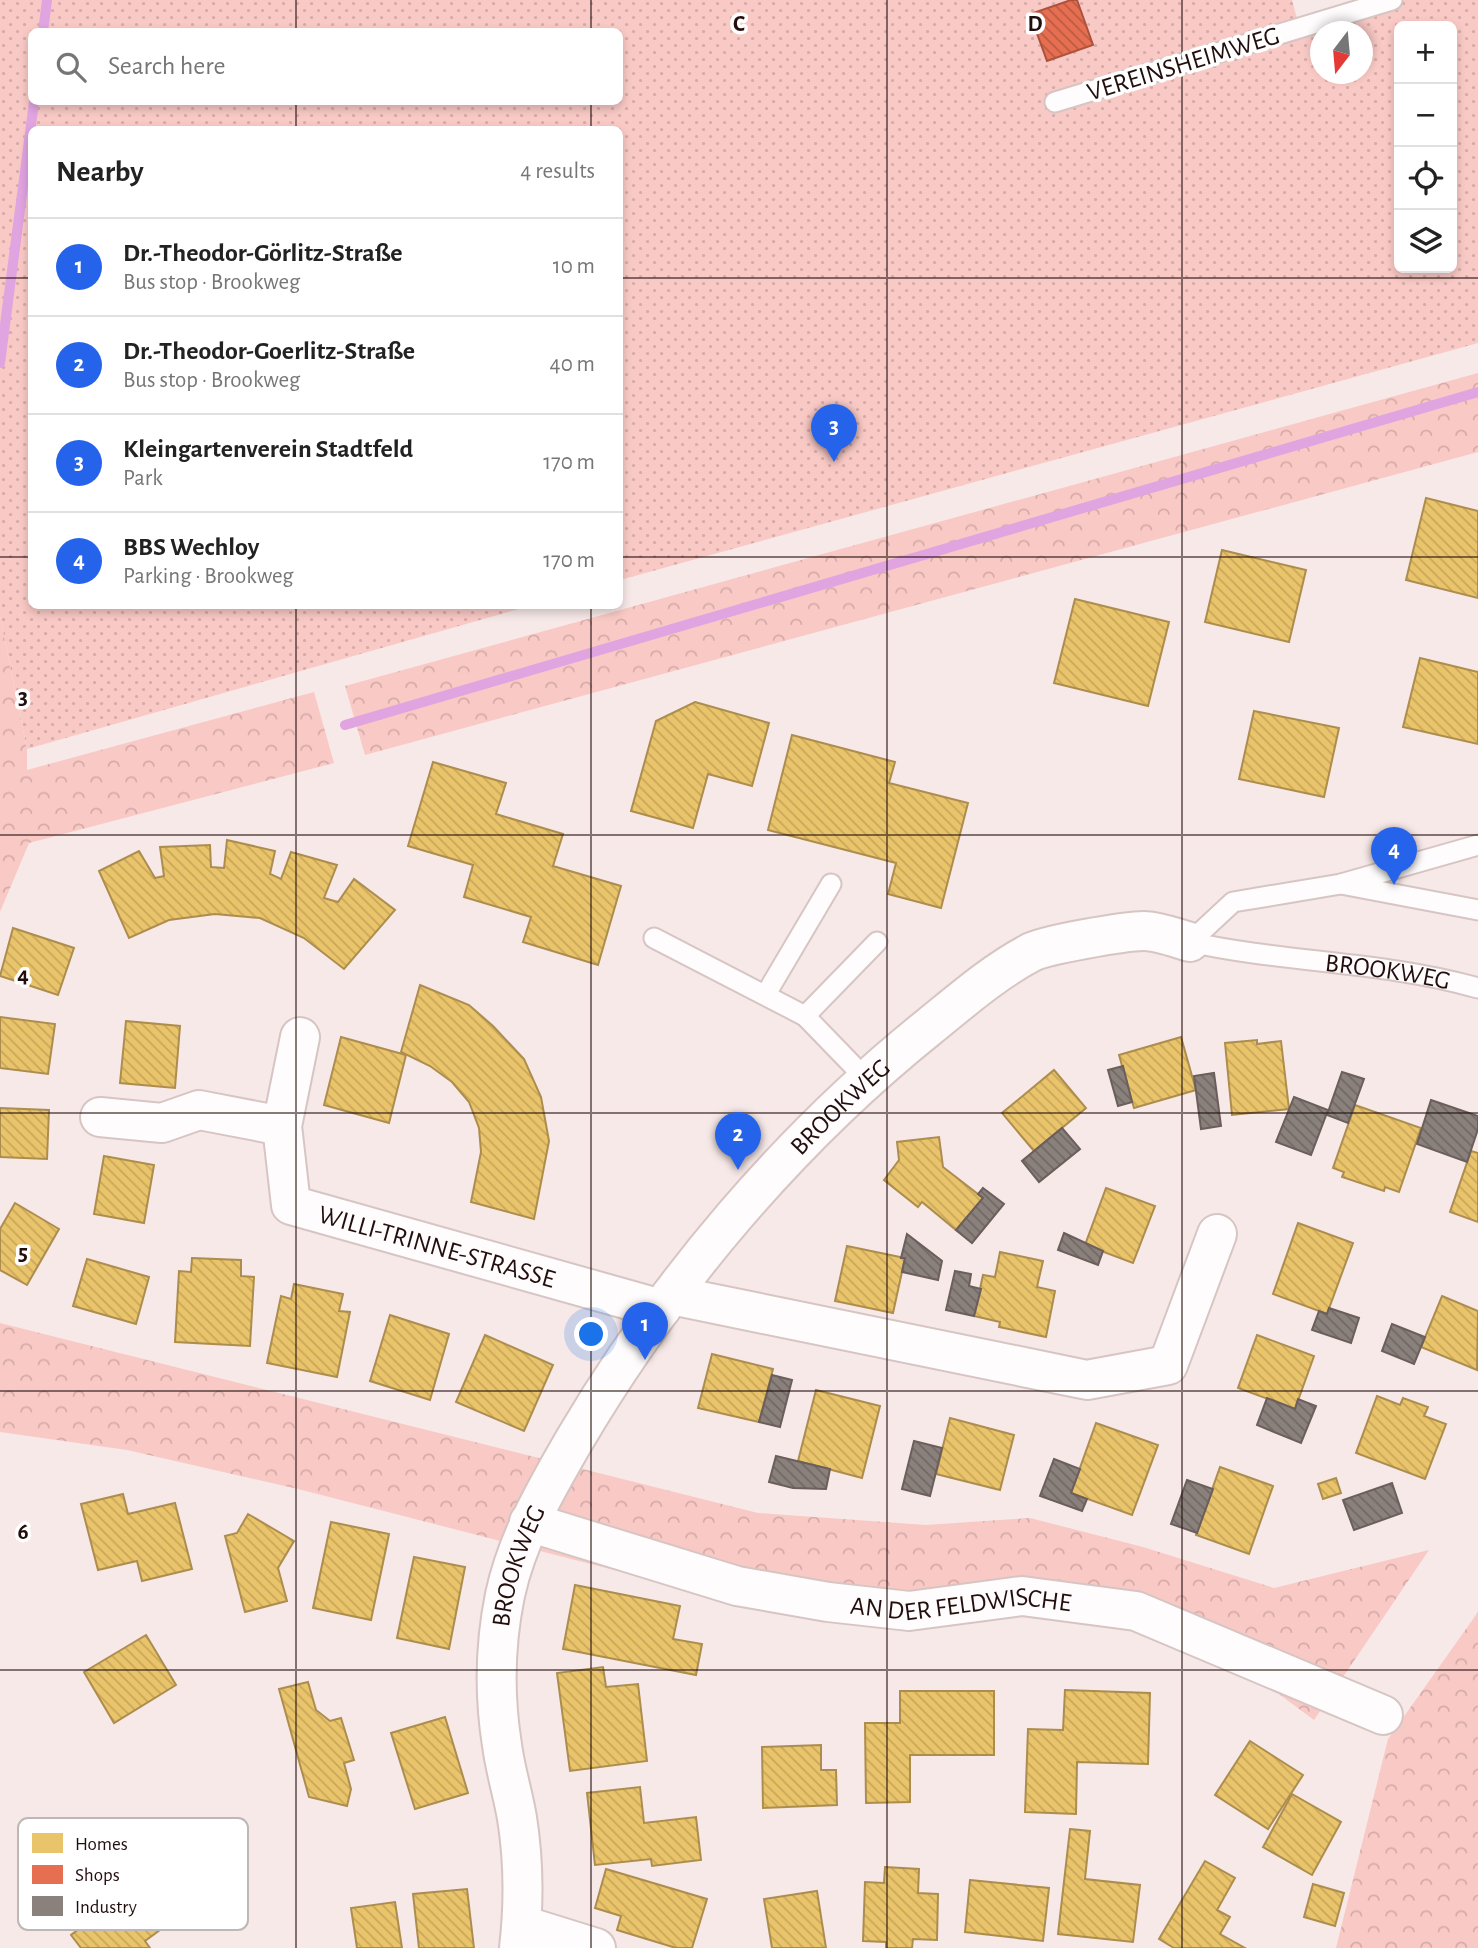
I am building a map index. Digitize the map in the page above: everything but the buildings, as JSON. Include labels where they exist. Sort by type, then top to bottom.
[{"type":"street","name":"BROOKWEG","points":[[520,1937],[522,1858],[498,1714],[497,1657],[504,1598],[529,1522],[588,1418],[666,1302],[768,1180],[828,1115],[956,1005],[1032,951],[1145,931],[1190,942]]},
{"type":"street","name":"WILLI-TRINNE-STRASSE","points":[[300,1037],[282,1126],[291,1205],[666,1302]]},
{"type":"street","points":[[100,1117],[162,1123],[199,1110],[282,1126]]},
{"type":"street","points":[[666,1302],[1087,1380],[1168,1364],[1217,1234]]},
{"type":"street","name":"AN DER FELDWISCHE","points":[[529,1522],[737,1586],[828,1602],[909,1611],[1022,1596],[1136,1611],[1383,1715]]},
{"type":"street","points":[[520,1937],[596,1948]]},
{"type":"lane","name":"VEREINSHEIMWEG","points":[[1055,103],[1328,17],[1392,0]]},
{"type":"lane","points":[[1190,942],[1233,902],[1341,884],[1478,845]]},
{"type":"lane","points":[[766,994],[831,884]]},
{"type":"lane","points":[[1341,884],[1478,910]]},
{"type":"lane","points":[[654,938],[805,1016],[867,1080]]},
{"type":"lane","points":[[805,1016],[877,942]]},
{"type":"lane","name":"BROOKWEG","points":[[1190,942],[1240,953],[1411,972],[1478,988]]},
{"type":"green space","points":[[0,0],[1292,0],[1299,26],[1310,23],[1310,84],[1373,84],[1373,21],[1318,21],[1396,0],[1478,0],[1478,343],[623,579],[623,126],[28,126],[28,609],[518,609],[27,749],[0,616]]},
{"type":"green space","points":[[1478,373],[1478,452],[365,755],[345,686]]},
{"type":"green space","points":[[0,616],[27,749],[27,770],[314,692],[334,763],[29,843],[0,912]]},
{"type":"green space","points":[[0,1323],[758,1513],[926,1525],[1030,1518],[1143,1547],[1274,1588],[1429,1550],[1314,1720],[1229,1657],[1147,1625],[1024,1611],[758,1607],[298,1489],[127,1450],[0,1432]]},
{"type":"green space","points":[[1478,1612],[1478,1948],[1336,1948],[1388,1739]]},
{"type":"waterway","points":[[44,28],[47,0]]},
{"type":"waterway","points":[[31,126],[34,105]]},
{"type":"waterway","points":[[0,363],[28,148]]},
{"type":"waterway","points":[[345,725],[1478,392]]},
{"type":"place","name":"Kleingartenverein Stadtfeld","points":[[834,462]]},
{"type":"place","name":"BBS Wechloy","points":[[1394,885]]},
{"type":"place","name":"Dr.-Theodor-Goerlitz-Straße","points":[[738,1170]]},
{"type":"place","name":"Dr.-Theodor-Görlitz-Straße","points":[[645,1360]]}]
